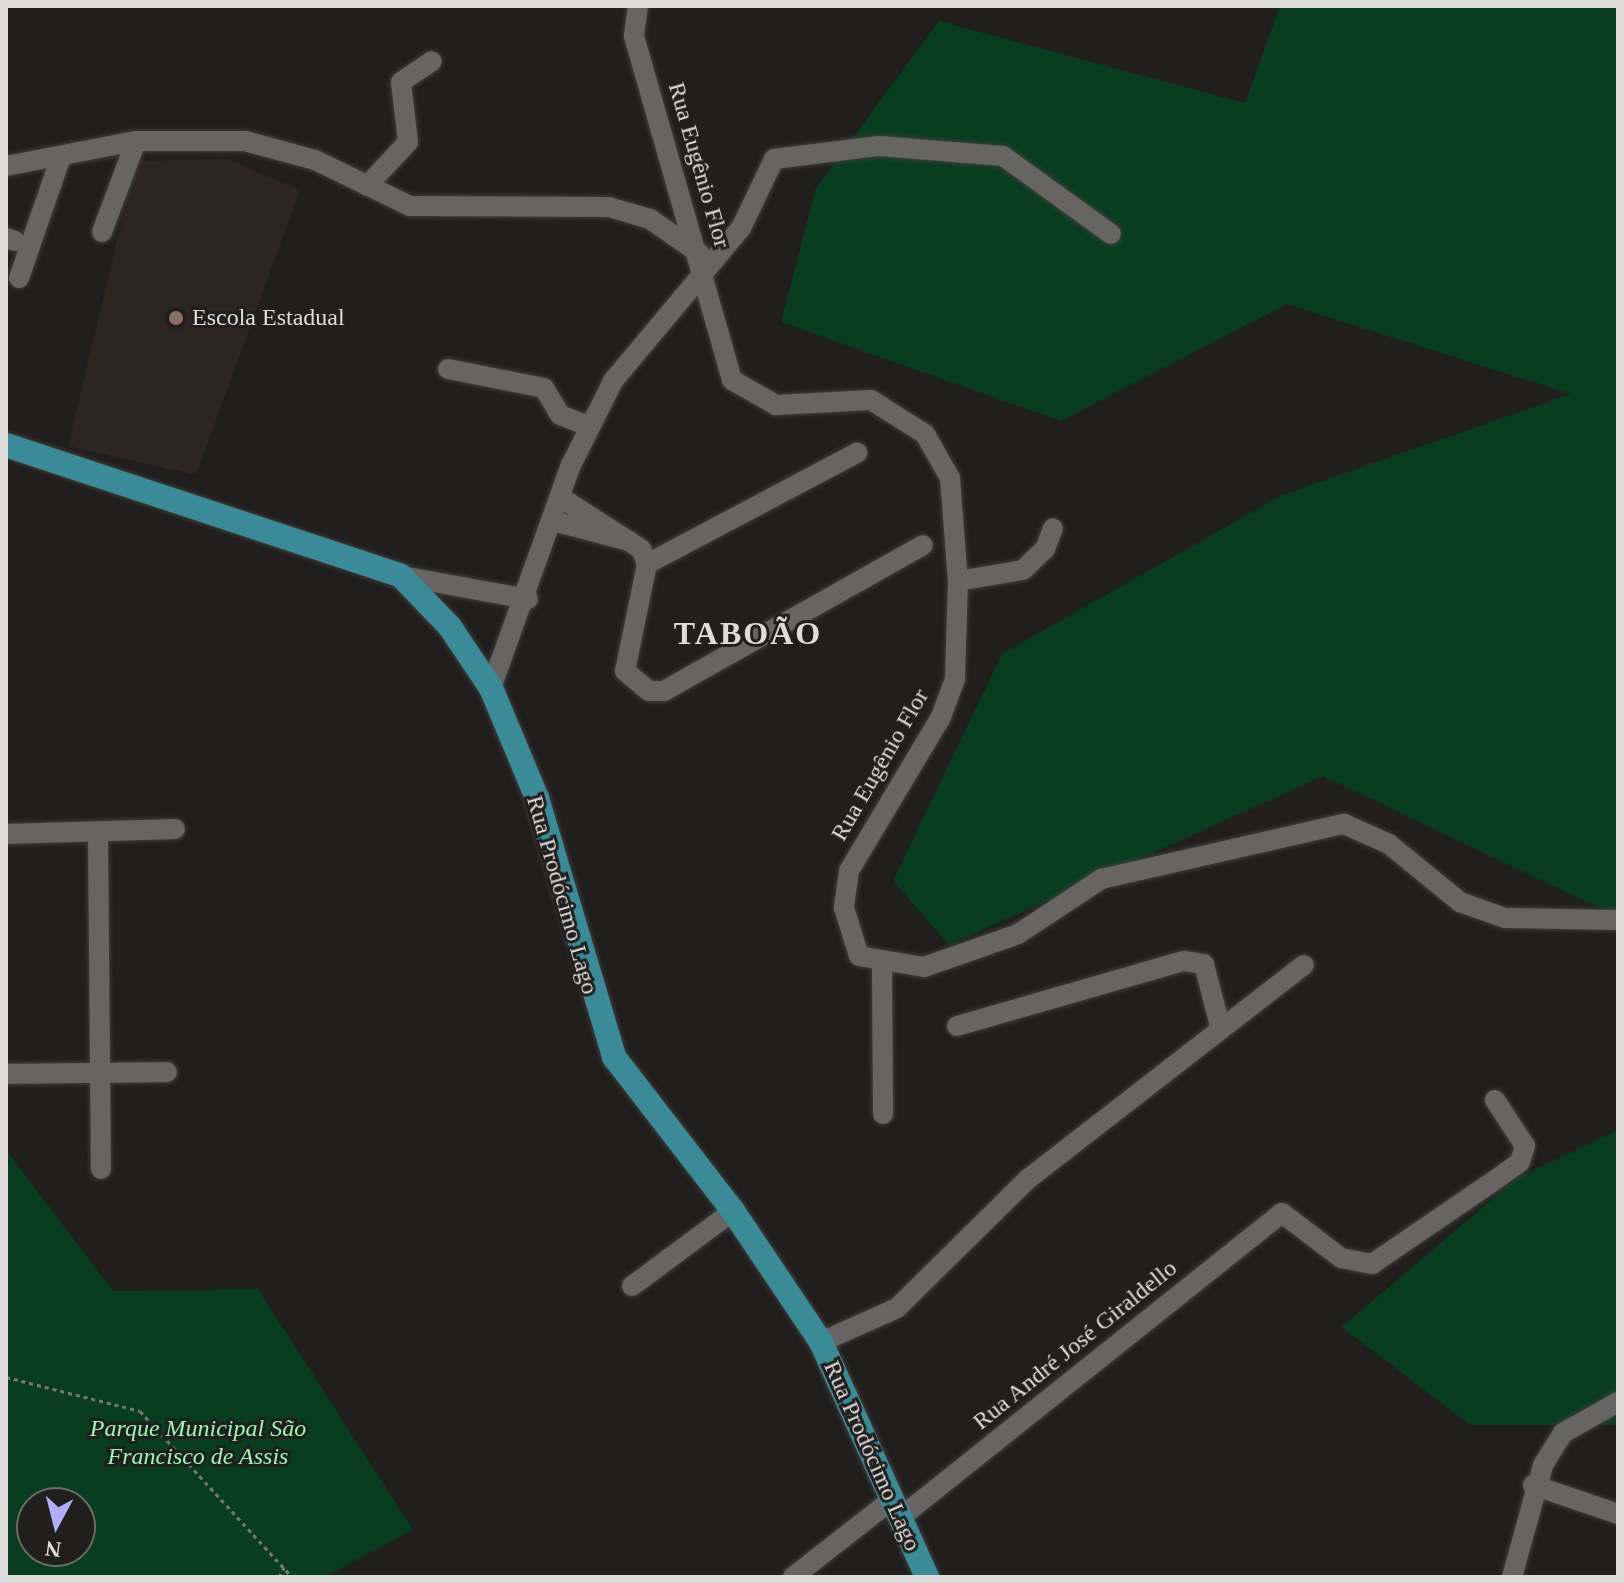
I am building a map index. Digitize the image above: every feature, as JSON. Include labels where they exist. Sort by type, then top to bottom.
[{"type":"main road","name":"Rua Prodócimo Lago","points":[[6,445],[401,576],[450,627],[491,688],[550,836],[614,1057],[733,1211],[821,1342],[927,1577]]},
{"type":"street","name":"Rua Eugênio Flor","points":[[638,6],[634,36],[700,260],[724,358],[752,397],[776,405],[871,400],[925,434],[950,478],[958,581],[955,679],[941,717],[849,871],[849,936],[859,956],[882,965]]},
{"type":"street","points":[[367,186],[408,142],[401,82],[432,61]]},
{"type":"street","points":[[7,170],[136,141],[245,141],[315,160],[410,206],[609,207],[650,219],[700,260]]},
{"type":"street","points":[[102,232],[136,141]]},
{"type":"street","points":[[491,688],[528,599],[560,497],[589,426],[613,381],[700,260],[741,228],[774,159],[879,146],[1003,156],[1111,234]]},
{"type":"street","points":[[19,278],[61,157]]},
{"type":"street","points":[[448,369],[544,388],[560,415],[589,426]]},
{"type":"street","points":[[647,564],[857,453]]},
{"type":"street","points":[[560,497],[598,526],[629,541],[647,564],[625,671],[649,691],[664,691],[923,545]]},
{"type":"street","points":[[553,521],[598,526]]},
{"type":"street","points":[[958,581],[1023,570],[1045,549],[1053,528]]},
{"type":"street","points":[[401,576],[528,599]]},
{"type":"street","points":[[883,1114],[882,965],[924,967],[987,946],[1101,879],[1136,868],[1344,824],[1389,844],[1460,902],[1505,918],[1618,920]]},
{"type":"street","points":[[6,834],[98,834],[175,829]]},
{"type":"street","points":[[98,834],[101,1169]]},
{"type":"street","points":[[957,1026],[1184,961],[1204,964],[1220,1026]]},
{"type":"street","points":[[821,1342],[897,1308],[1028,1179],[1220,1026],[1304,965]]},
{"type":"street","points":[[6,1074],[167,1072]]},
{"type":"street","name":"Rua André José Giraldello","points":[[793,1577],[897,1508],[1282,1213],[1341,1258],[1372,1264],[1520,1162],[1524,1134],[1495,1100]]},
{"type":"street","points":[[632,1286],[733,1211]]},
{"type":"street","points":[[1512,1577],[1533,1485],[1563,1433],[1618,1402]]},
{"type":"street","points":[[1533,1485],[1618,1514]]},
{"type":"path","points":[[6,1377],[140,1411],[292,1577]]},
{"type":"path","points":[[279,1577],[284,1567]]},
{"type":"shaded area","name":"Escola Estadual","points":[[227,159],[300,190],[196,475],[68,446],[136,161]]},
{"type":"green space","points":[[1280,6],[1618,6],[1618,917],[1323,776],[949,945],[893,881],[1002,654],[1282,495],[1571,394],[1287,304],[1061,421],[781,322],[816,188],[939,21],[1245,103]]},
{"type":"green space","points":[[1618,1130],[1618,1425],[1470,1425],[1342,1327],[1517,1178]]},
{"type":"green space","name":"Parque Municipal São Francisco de Assis","points":[[6,1150],[113,1291],[258,1289],[413,1530],[324,1577],[6,1577]]},
{"type":"place","name":"Escola Estadual","points":[[176,318]]},
{"type":"district","name":"TABOÃO","points":[[748,633]]}]
